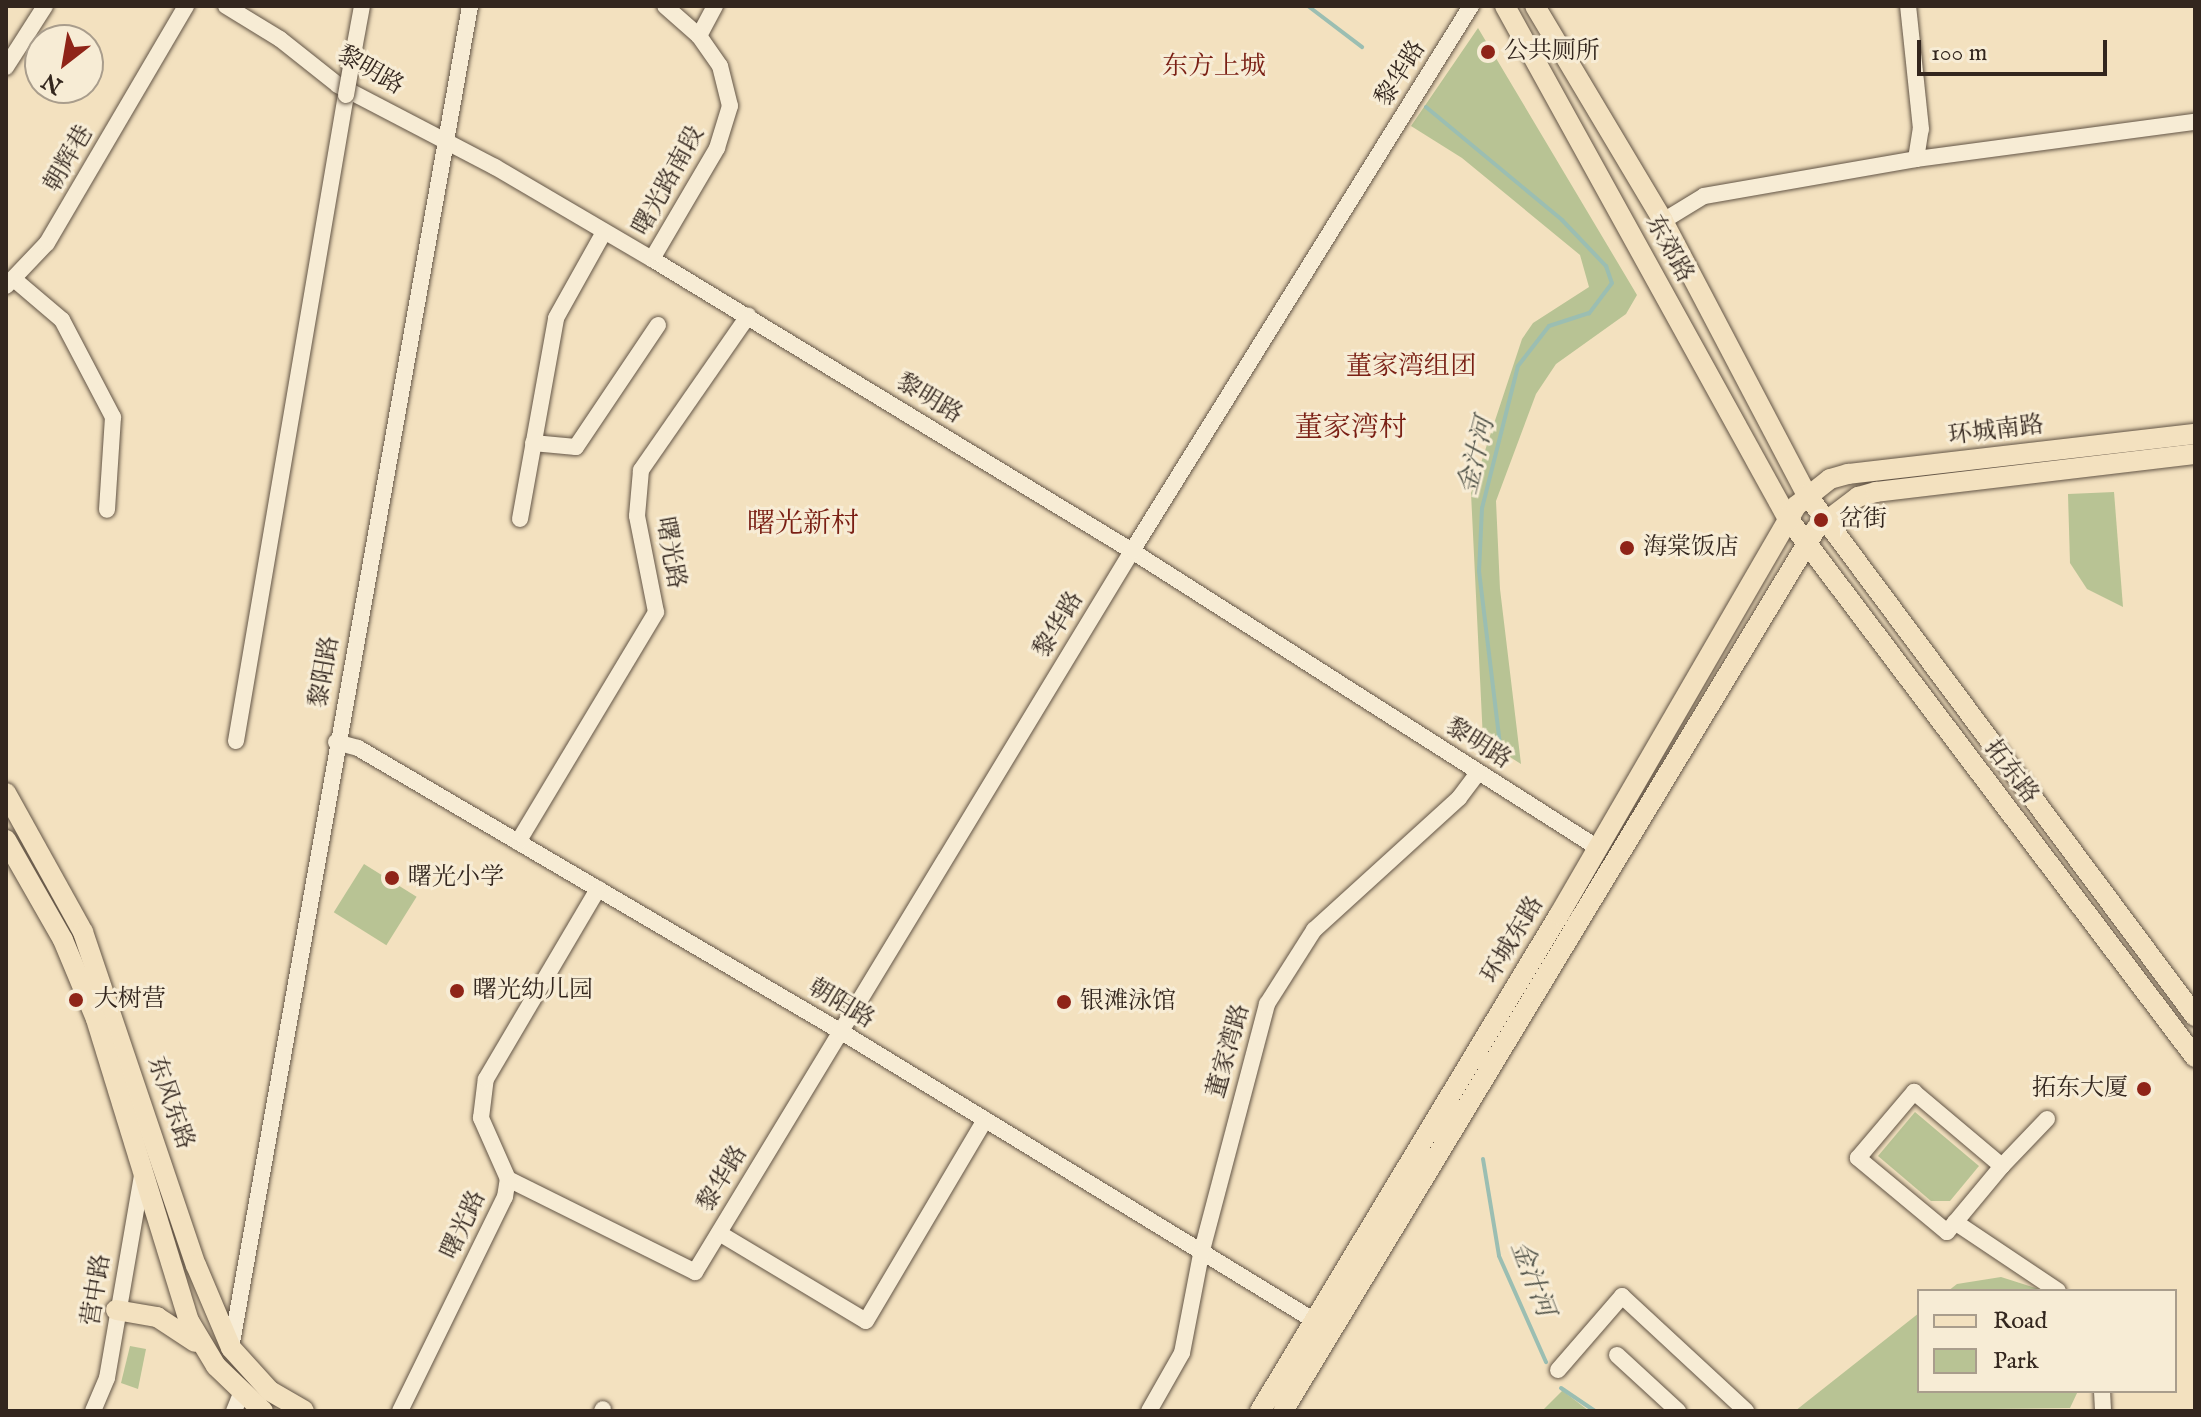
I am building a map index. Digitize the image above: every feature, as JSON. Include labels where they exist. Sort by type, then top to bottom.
[{"type":"main road","name":"东郊路","points":[[1505,6],[1787,517]]},
{"type":"main road","name":"东郊路","points":[[1535,6],[1663,221],[1807,495]]},
{"type":"main road","name":"环城南路","points":[[1807,495],[1848,474],[2195,434]]},
{"type":"main road","name":"环城南路","points":[[1825,521],[1858,497],[1876,492],[2195,454]]},
{"type":"main road","name":"环城东路","points":[[1260,1411],[1598,848],[1787,517],[1807,495]]},
{"type":"main road","name":"拓东路","points":[[1807,495],[2195,1016]]},
{"type":"main road","name":"拓东路","points":[[1787,517],[2195,1057]]},
{"type":"main road","name":"环城东路","points":[[1283,1411],[1806,542],[1825,521]]},
{"type":"main road","name":"东风东路","points":[[6,793],[83,932],[196,1265],[231,1348],[270,1391],[304,1411]]},
{"type":"main road","name":"东风东路","points":[[6,840],[63,940],[96,1019],[175,1286],[204,1350],[237,1403],[263,1411]]},
{"type":"main road","points":[[116,1310],[157,1317],[204,1350]]},
{"type":"street","points":[[6,67],[45,6]]},
{"type":"street","name":"朝辉巷","points":[[11,283],[47,243],[186,6]]},
{"type":"street","name":"黎明路","points":[[226,6],[280,39],[338,85],[445,140],[603,234],[652,259],[1132,551],[1598,848]]},
{"type":"street","points":[[236,741],[362,6]]},
{"type":"street","name":"黎阳路","points":[[231,1348],[336,742],[470,6]]},
{"type":"street","name":"曙光路南段","points":[[652,259],[726,127],[727,86],[699,36],[665,6]]},
{"type":"street","points":[[699,36],[715,6]]},
{"type":"street","name":"黎华路","points":[[508,1179],[695,1272],[1132,551],[1471,6]]},
{"type":"street","points":[[1908,6],[1921,129],[1916,159]]},
{"type":"street","points":[[1663,221],[1704,196],[1916,159],[2195,122]]},
{"type":"street","points":[[520,519],[556,318],[603,234]]},
{"type":"street","points":[[11,283],[62,320],[113,417],[107,510]]},
{"type":"street","name":"曙光路","points":[[518,842],[656,612],[637,516],[641,470],[748,316]]},
{"type":"street","points":[[533,443],[576,447],[658,325]]},
{"type":"street","name":"朝阳路","points":[[336,742],[358,748],[840,1031],[1315,1321]]},
{"type":"street","name":"董家湾路","points":[[1149,1411],[1182,1353],[1201,1254],[1258,1029],[1288,964],[1347,896],[1459,798],[1478,773]]},
{"type":"street","name":"曙光路","points":[[400,1411],[505,1197],[508,1179],[481,1118],[486,1079],[598,889]]},
{"type":"street","points":[[2002,1166],[1914,1092],[1858,1158],[1947,1232],[2002,1166],[2047,1119]]},
{"type":"street","points":[[719,1233],[866,1321],[985,1120]]},
{"type":"street","name":"营中路","points":[[93,1411],[107,1378],[116,1310],[142,1175]]},
{"type":"street","points":[[1955,1222],[2055,1289]]},
{"type":"street","points":[[1558,1370],[1622,1296],[1746,1411]]},
{"type":"street","points":[[1617,1355],[1678,1411]]},
{"type":"green space","points":[[1478,28],[1637,295],[1626,314],[1556,364],[1536,394],[1496,501],[1500,589],[1521,764],[1483,740],[1471,493],[1522,339],[1533,323],[1589,287],[1580,255],[1462,158],[1411,126]]},
{"type":"green space","points":[[2114,492],[2123,607],[2087,589],[2070,563],[2068,494]]},
{"type":"green space","points":[[364,864],[417,897],[386,945],[334,912]]},
{"type":"green space","points":[[1915,1112],[1979,1166],[1950,1201],[1931,1201],[1878,1156]]},
{"type":"green space","points":[[2001,1277],[2039,1289],[1951,1289],[1957,1284]]},
{"type":"green space","points":[[1917,1315],[1917,1393],[2077,1393],[2070,1408],[1795,1411]]},
{"type":"green space","points":[[130,1346],[146,1349],[138,1389],[121,1383]]},
{"type":"green space","points":[[1563,1391],[1589,1411],[1542,1411]]},
{"type":"waterway","name":"金汁河","points":[[1308,6],[1362,47]]},
{"type":"waterway","name":"金汁河","points":[[1426,107],[1562,220],[1606,266],[1612,283],[1589,313],[1549,326],[1518,366],[1482,508],[1479,571],[1501,752]]},
{"type":"waterway","name":"金汁河","points":[[1483,1159],[1499,1256],[1546,1362]]},
{"type":"waterway","name":"金汁河","points":[[1561,1388],[1595,1411]]},
{"type":"place","name":"公共厕所","points":[[1488,52]]},
{"type":"place","name":"岔街","points":[[1821,520]]},
{"type":"place","name":"海棠饭店","points":[[1627,548]]},
{"type":"place","name":"曙光小学","points":[[392,878]]},
{"type":"place","name":"曙光幼儿园","points":[[457,991]]},
{"type":"place","name":"大树营","points":[[76,1000]]},
{"type":"place","name":"银滩泳馆","points":[[1064,1002]]},
{"type":"place","name":"拓东大厦","points":[[2144,1089]]},
{"type":"district","name":"东方上城","points":[[1214,67]]},
{"type":"district","name":"董家湾组团","points":[[1411,367]]},
{"type":"district","name":"董家湾村","points":[[1351,429]]},
{"type":"district","name":"曙光新村","points":[[803,525]]}]
